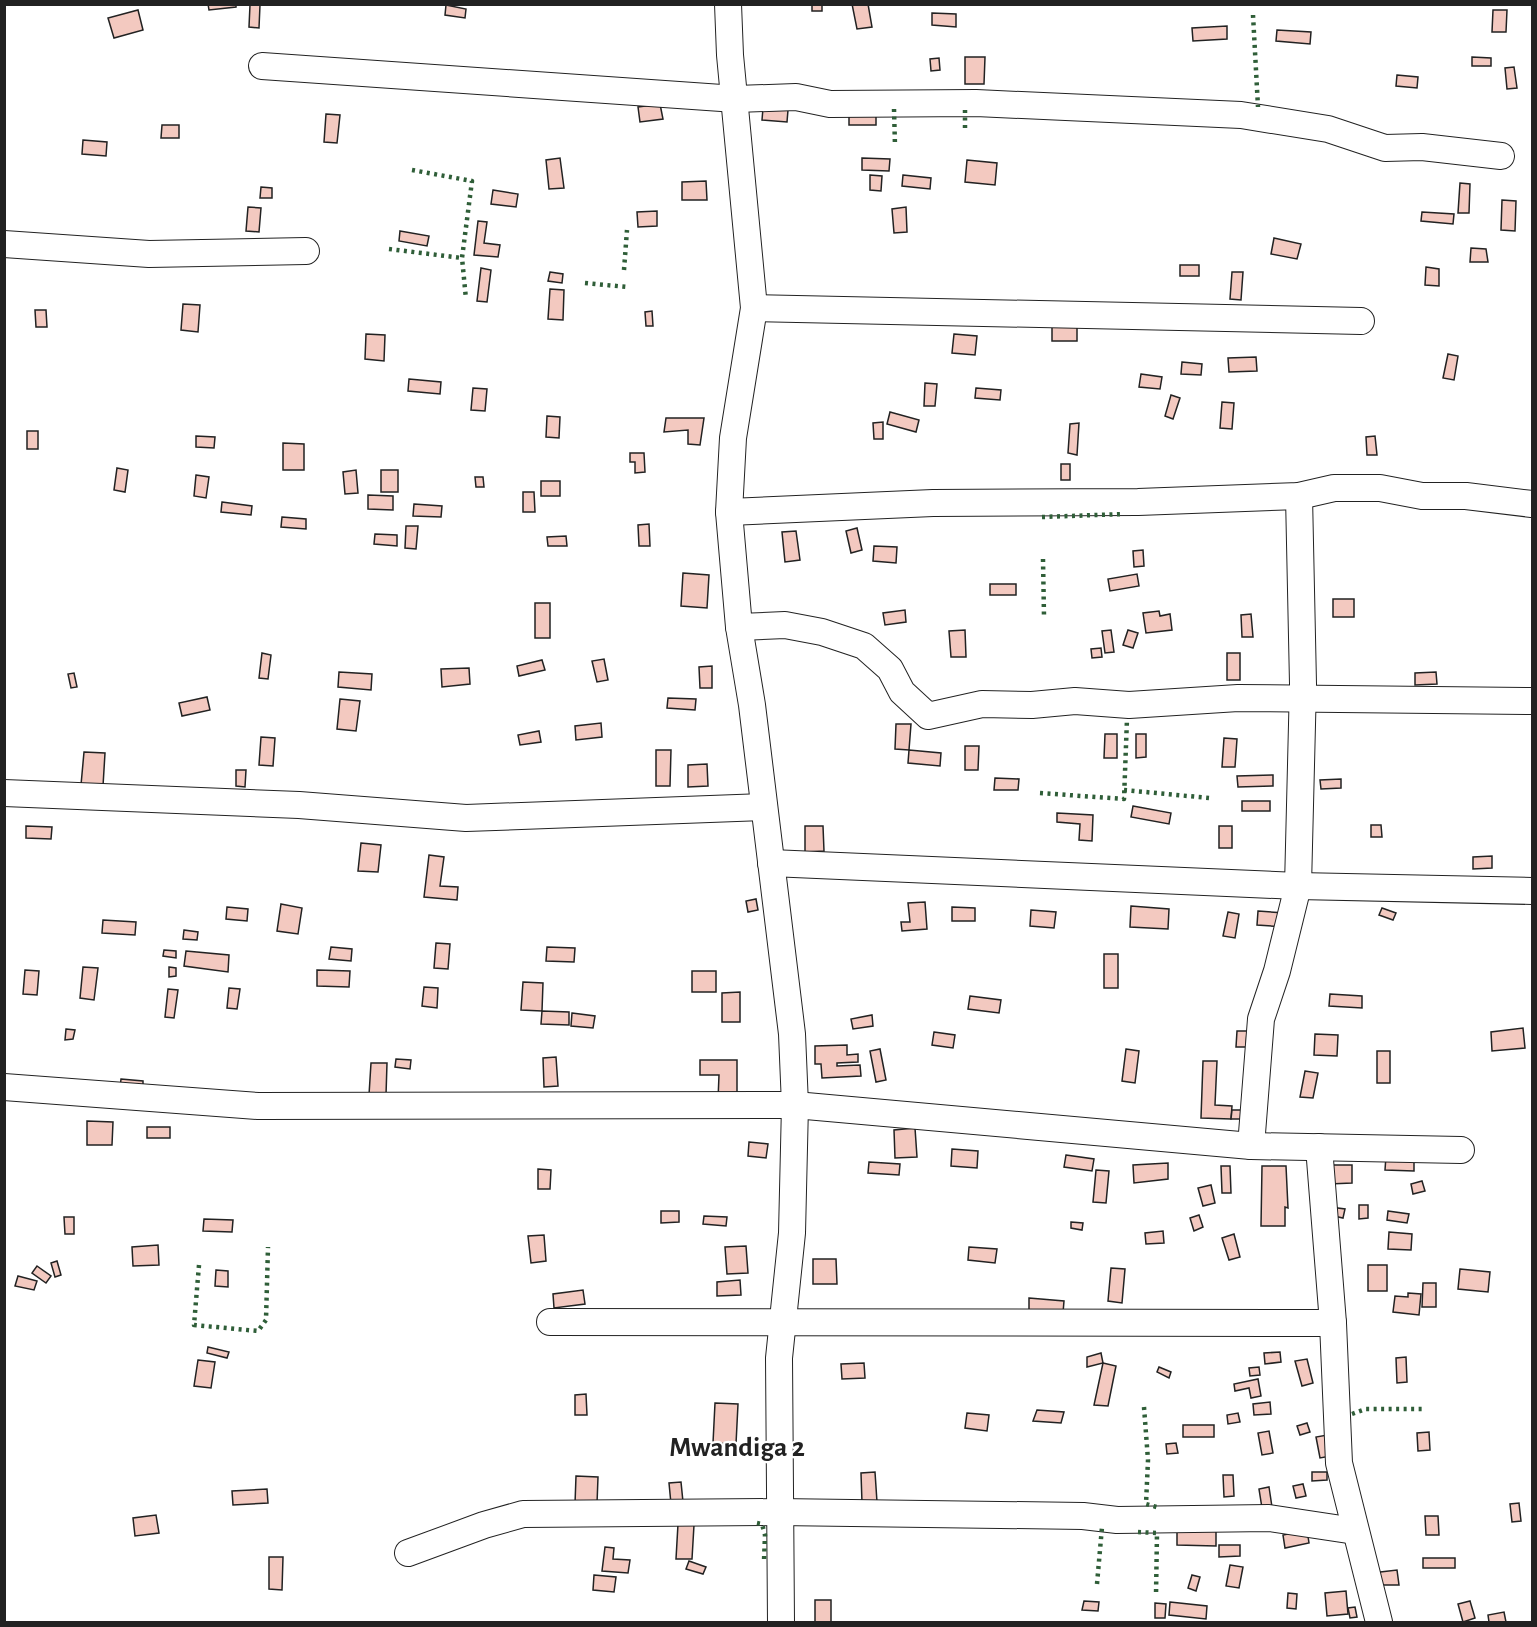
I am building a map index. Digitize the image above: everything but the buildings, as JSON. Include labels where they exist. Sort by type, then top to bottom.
[{"type":"street","points":[[728,4],[730,55],[736,99],[754,308],[733,438],[729,512],[739,627],[792,1034],[795,1105],[792,1233],[779,1358],[778,1512],[781,1623]]},
{"type":"street","points":[[262,66],[736,99],[796,97],[830,104],[976,103],[1241,115],[1328,129],[1385,147],[1422,147],[1501,156]]},
{"type":"street","points":[[4,244],[149,254],[306,251]]},
{"type":"street","points":[[754,308],[1361,321]]},
{"type":"street","points":[[729,512],[943,503],[1138,502],[1299,496],[1334,488],[1380,488],[1422,496],[1466,496],[1533,504]]},
{"type":"street","points":[[1251,1146],[1261,1019],[1277,971],[1298,886],[1303,700],[1299,496]]},
{"type":"street","points":[[739,627],[785,625],[822,632],[864,646],[890,669],[902,692],[928,716],[982,704],[1032,705],[1075,701],[1158,704],[1238,698],[1533,701]]},
{"type":"street","points":[[4,793],[299,805],[466,818],[764,807]]},
{"type":"street","points":[[771,863],[1298,886],[1533,891]]},
{"type":"street","points":[[4,1087],[258,1106],[795,1105],[1251,1146],[1461,1150]]},
{"type":"street","points":[[1319,1147],[1334,1323],[1339,1462],[1379,1623]]},
{"type":"street","points":[[550,1322],[1334,1323]]},
{"type":"street","points":[[408,1553],[523,1514],[778,1512],[1083,1516],[1117,1520],[1269,1518],[1355,1531]]},
{"type":"hedge","points":[[1253,15],[1258,107]]},
{"type":"hedge","points":[[894,109],[895,146]]},
{"type":"hedge","points":[[965,110],[965,129]]},
{"type":"hedge","points":[[412,170],[472,181],[462,258],[466,299]]},
{"type":"hedge","points":[[624,270],[627,230]]},
{"type":"hedge","points":[[389,249],[462,258]]},
{"type":"hedge","points":[[585,283],[627,287]]},
{"type":"hedge","points":[[1042,517],[1124,514]]},
{"type":"hedge","points":[[1043,559],[1044,616]]},
{"type":"hedge","points":[[1040,793],[1124,799],[1127,719]]},
{"type":"hedge","points":[[1124,790],[1209,798]]},
{"type":"hedge","points":[[199,1265],[194,1325],[258,1331],[266,1320],[268,1247]]},
{"type":"hedge","points":[[1144,1407],[1148,1460],[1146,1504],[1160,1508]]},
{"type":"hedge","points":[[1352,1414],[1366,1409],[1425,1409]]},
{"type":"hedge","points":[[757,1523],[762,1524],[765,1535],[764,1561]]},
{"type":"hedge","points":[[1097,1584],[1102,1527]]},
{"type":"hedge","points":[[1138,1532],[1157,1533],[1156,1595]]},
{"type":"district","name":"Mwandiga 2","points":[[737,1446]]}]
